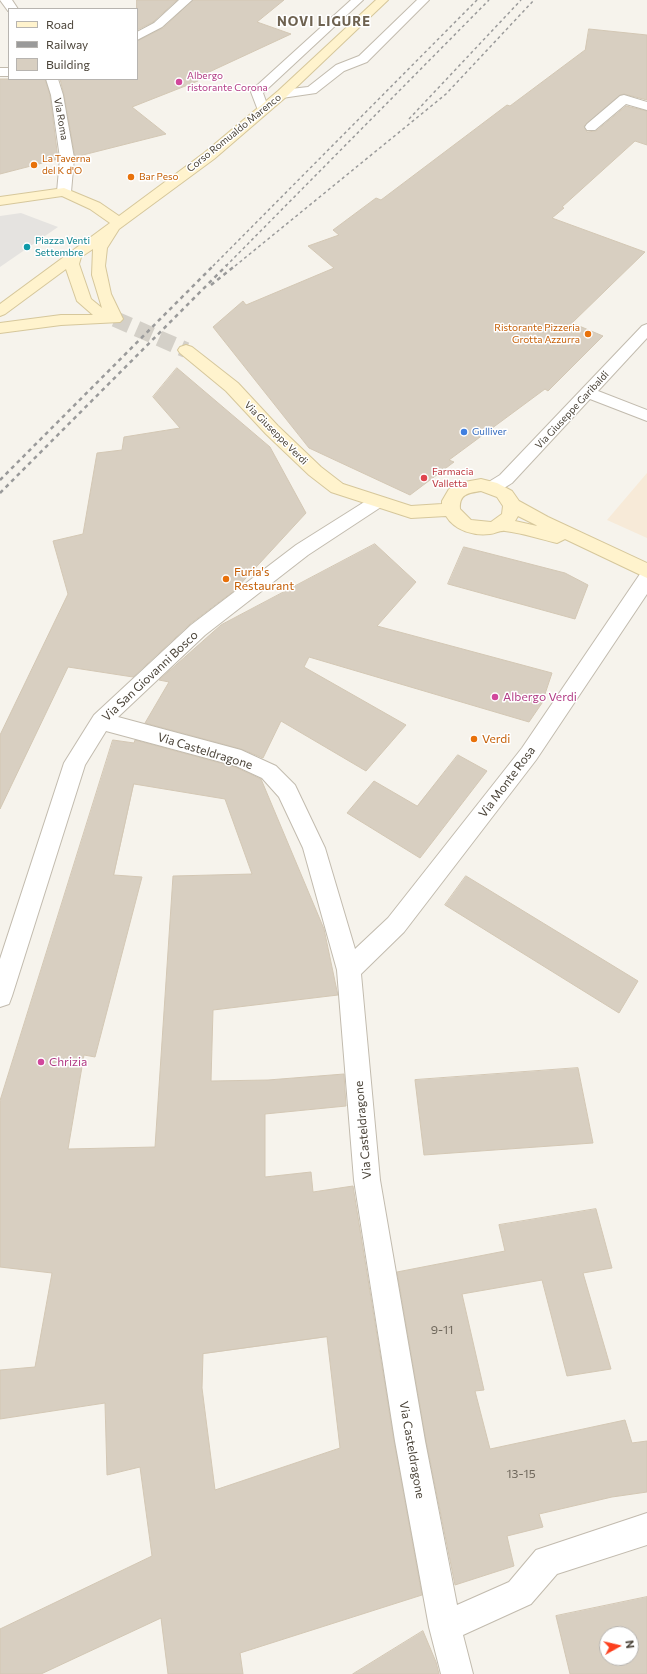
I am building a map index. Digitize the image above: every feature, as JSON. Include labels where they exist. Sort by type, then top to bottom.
[{"type":"street","points":[[138,36],[158,25],[186,0]]},
{"type":"street","points":[[264,110],[257,92],[357,0]]},
{"type":"street","name":"Corso Romualdo Marenco","points":[[0,311],[209,156],[282,94],[382,0]]},
{"type":"street","points":[[282,94],[312,90],[340,68],[364,59],[423,0]]},
{"type":"street","name":"Via Roma","points":[[52,80],[57,95],[67,158],[64,192]]},
{"type":"street","points":[[591,127],[624,99],[647,106]]},
{"type":"street","points":[[0,201],[64,192],[95,206],[119,223],[100,247],[99,270],[103,294],[115,319]]},
{"type":"street","points":[[75,256],[72,264],[84,301],[97,311],[115,319]]},
{"type":"street","points":[[0,328],[61,320],[115,319]]},
{"type":"street","name":"Via Giuseppe Garibaldi","points":[[493,488],[506,479],[589,393],[647,329]]},
{"type":"street","name":"Via Giuseppe Verdi","points":[[186,350],[232,387],[272,430],[315,471],[337,488],[375,503],[411,512],[450,510]]},
{"type":"street","points":[[589,393],[647,416]]},
{"type":"street","points":[[473,485],[493,488],[507,496],[511,504],[512,514],[502,524],[494,528],[474,528],[458,521],[450,510],[449,504],[451,498],[460,490],[473,485]]},
{"type":"street","name":"Via San Giovanni Bosco","points":[[0,996],[7,956],[75,763],[101,721],[198,630],[302,550],[375,503]]},
{"type":"street","points":[[511,504],[542,521],[647,571]]},
{"type":"street","points":[[502,524],[599,548]]},
{"type":"street","name":"Via Monte Rosa","points":[[349,970],[396,925],[529,754],[647,579]]},
{"type":"street","name":"Via Casteldragone","points":[[101,721],[241,760],[269,772],[287,791],[314,848],[349,970],[367,1180],[410,1441],[445,1627],[456,1674]]},
{"type":"street","points":[[445,1627],[520,1593],[547,1561],[647,1529]]},
{"type":"shaded area","points":[[21,213],[58,227],[0,267],[0,216]]},
{"type":"shaded area","points":[[647,473],[647,538],[607,520]]},
{"type":"building","points":[[137,0],[177,0],[153,22],[138,30]]},
{"type":"building","points":[[193,0],[284,0],[257,22],[291,34],[194,79],[197,79],[198,81],[132,107],[166,134],[75,157],[60,80],[138,80],[138,40],[163,28]]},
{"type":"building","points":[[589,29],[647,35],[647,100],[624,94],[620,95],[584,126],[587,132],[596,131],[626,106],[647,111],[647,145],[635,141],[562,207],[564,208],[552,218],[645,252],[572,323],[603,336],[548,391],[545,389],[449,460],[454,462],[410,495],[309,448],[213,327],[243,301],[246,305],[334,268],[308,246],[339,235],[333,230],[376,198],[381,200],[507,105],[510,106],[585,50]]},
{"type":"building","points":[[0,79],[45,80],[50,95],[58,159],[0,174]]},
{"type":"building","points":[[177,368],[270,447],[306,513],[235,590],[190,624],[133,677],[68,667],[0,809],[0,735],[68,594],[53,541],[83,534],[97,453],[122,450],[124,437],[180,428],[153,397]]},
{"type":"building","points":[[375,544],[416,582],[377,626],[552,673],[542,703],[529,722],[309,657],[304,667],[406,725],[366,771],[281,721],[263,758],[241,749],[145,723],[169,682],[159,680],[221,625]]},
{"type":"building","points":[[464,547],[565,573],[588,585],[575,619],[448,584]]},
{"type":"building","points":[[113,740],[134,743],[135,740],[235,767],[261,779],[324,929],[338,995],[213,1010],[211,1081],[268,1080],[344,1074],[346,1106],[265,1114],[265,1177],[311,1172],[313,1192],[353,1186],[394,1441],[422,1595],[240,1653],[243,1674],[168,1674],[161,1618],[41,1674],[0,1674],[0,1629],[152,1556],[140,1467],[107,1475],[105,1403],[0,1419],[0,1370],[35,1367],[52,1273],[0,1267],[0,1101]],"holes":[[[134,784],[225,799],[252,874],[173,876],[155,1147],[68,1149],[84,1055],[95,1057],[142,877],[114,875]],[[327,1337],[340,1448],[215,1490],[202,1388],[203,1354]]]},
{"type":"building","points":[[458,755],[487,771],[420,858],[347,813],[374,781],[417,806]]},
{"type":"building","points":[[466,876],[638,981],[619,1013],[445,905]]},
{"type":"building","points":[[578,1068],[593,1143],[424,1155],[415,1080]]},
{"type":"building","points":[[596,1209],[612,1268],[583,1273],[611,1369],[567,1376],[542,1280],[462,1294],[484,1390],[475,1391],[490,1449],[625,1420],[632,1443],[647,1441],[647,1492],[612,1497],[539,1514],[543,1527],[507,1536],[514,1566],[455,1585],[426,1441],[397,1272],[505,1251],[499,1225]]},
{"type":"building","points":[[647,1597],[647,1674],[570,1674],[556,1616]]},
{"type":"building","points":[[423,1631],[436,1662],[439,1674],[353,1674]]},
{"type":"tunnel","points":[[115,319],[186,350]]},
{"type":"railway","points":[[213,266],[477,0]]},
{"type":"railway","points":[[226,266],[489,0]]},
{"type":"railway","points":[[409,119],[521,0]]},
{"type":"railway","points":[[235,266],[446,94],[534,0]]},
{"type":"railway","points":[[0,480],[214,265]]},
{"type":"railway","points":[[0,493],[227,265]]},
{"type":"railway","points":[[211,285],[236,265]]},
{"type":"place","name":"Albergo ristorante Corona","points":[[179,82]]},
{"type":"place","name":"La Taverna del K d'O","points":[[34,165]]},
{"type":"place","name":"Bar Peso","points":[[131,177]]},
{"type":"place","name":"Piazza Venti Settembre","points":[[27,247]]},
{"type":"place","name":"Ristorante Pizzeria Grotta Azzurra","points":[[588,334]]},
{"type":"place","name":"Gulliver","points":[[464,432]]},
{"type":"place","name":"Farmacia Valletta","points":[[424,478]]},
{"type":"place","name":"Furia's Restaurant","points":[[226,579]]},
{"type":"place","name":"Albergo Verdi","points":[[495,697]]},
{"type":"place","name":"Verdi","points":[[474,739]]},
{"type":"place","name":"Chrizia","points":[[41,1062]]},
{"type":"district","name":"NOVI LIGURE","points":[[324,22]]}]
